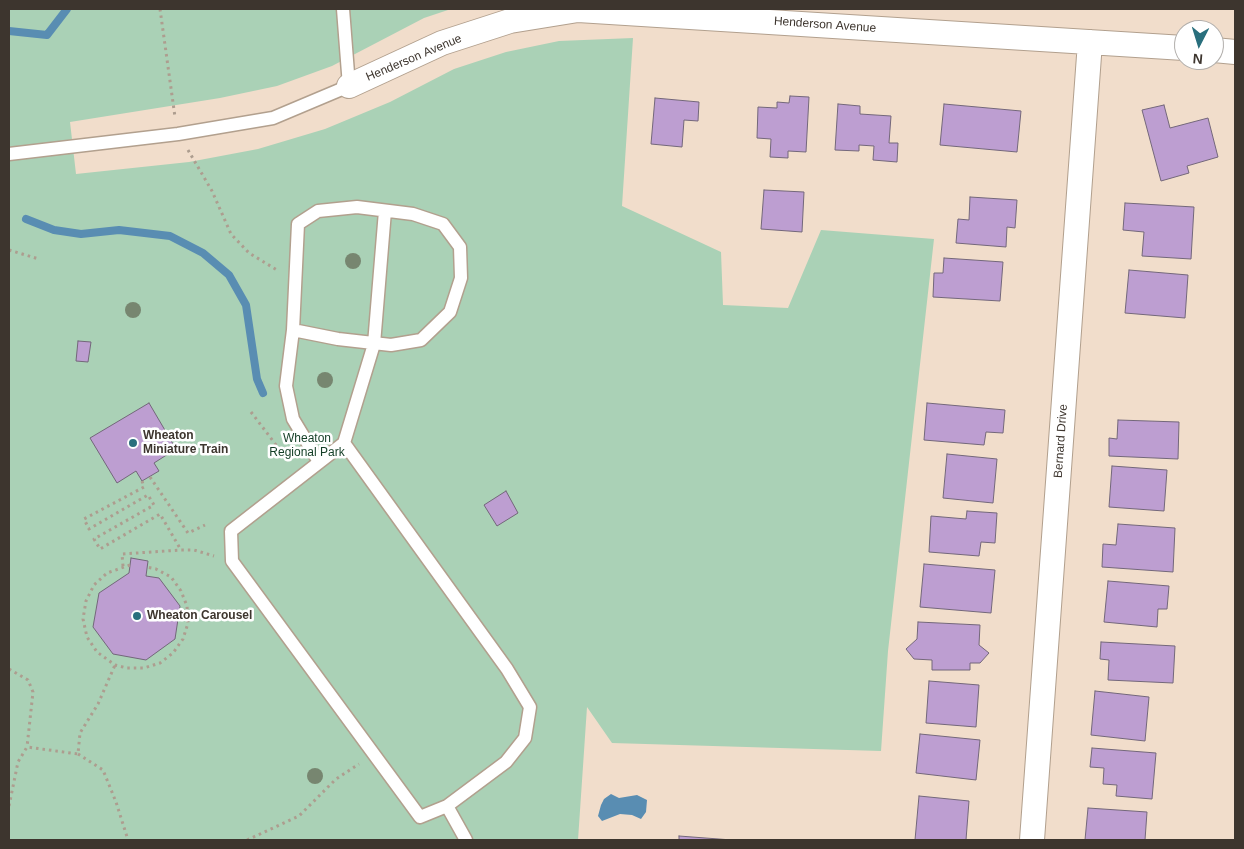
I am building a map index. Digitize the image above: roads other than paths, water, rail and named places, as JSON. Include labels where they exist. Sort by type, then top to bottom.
[{"type":"street","name":"Henderson Avenue","points":[[349,86],[442,43],[510,21],[578,10],[1174,47]]},
{"type":"street","name":"Bernard Drive","points":[[1032,840],[1090,42]]},
{"type":"lane","points":[[343,9],[349,86]]},
{"type":"lane","name":"Henderson Avenue","points":[[9,154],[178,134],[273,118],[349,86]]},
{"type":"lane","points":[[293,330],[374,344],[391,345],[421,340],[450,312],[461,278],[460,247],[443,224],[413,214],[385,210],[356,207],[318,211],[298,224],[293,330],[286,386],[293,420],[319,462]]},
{"type":"lane","points":[[344,443],[507,668],[530,707],[525,738],[506,762],[447,806],[420,817],[232,561],[231,531],[344,443],[374,344],[385,210]]},
{"type":"lane","points":[[447,806],[466,840]]},
{"type":"water","points":[[611,794],[619,798],[637,795],[647,800],[646,812],[641,819],[632,815],[620,814],[602,821],[598,816],[601,805],[604,799]]},
{"type":"waterway","points":[[9,31],[47,35],[67,9]]},
{"type":"waterway","points":[[26,219],[54,230],[81,234],[119,230],[170,236],[203,253],[229,275],[246,305],[257,379],[263,393]]},
{"type":"place","name":"Wheaton Miniature Train","points":[[133,443]]},
{"type":"place","name":"Wheaton Carousel","points":[[137,616]]},
{"type":"park label","name":"Wheaton Regional Park","points":[[307,446]]}]
